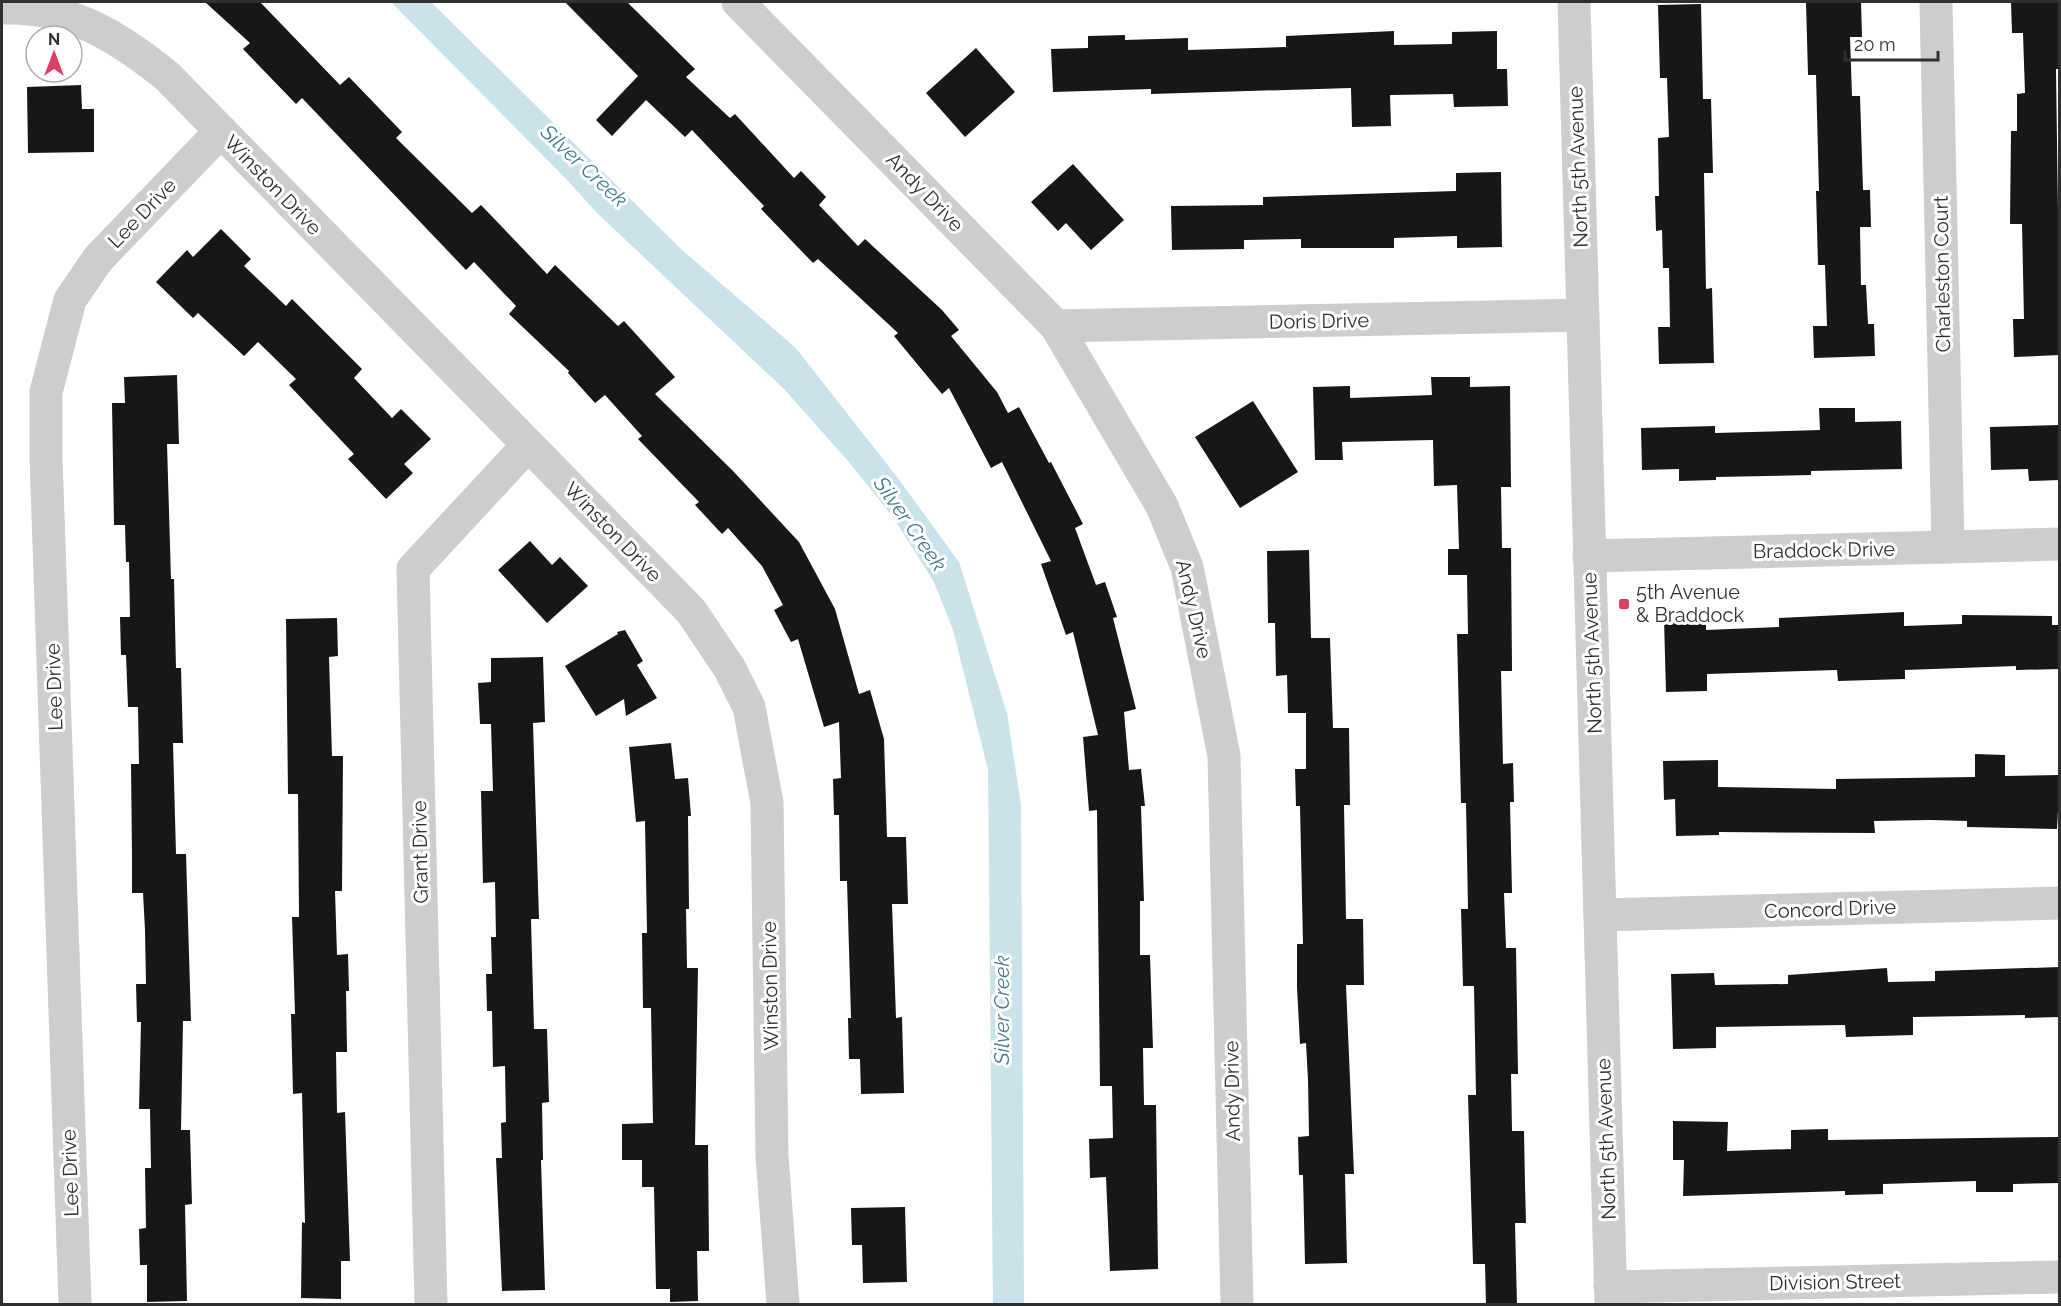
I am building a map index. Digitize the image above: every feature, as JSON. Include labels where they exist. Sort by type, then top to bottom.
[{"type":"street","name":"Andy Drive","points":[[738,2],[1056,326],[1162,506],[1187,567],[1224,756],[1237,1305]]},
{"type":"street","name":"North 5th Avenue","points":[[1574,2],[1610,1296]]},
{"type":"street","name":"Charleston Court","points":[[1936,2],[1948,547]]},
{"type":"street","name":"Winston Drive","points":[[2,8],[29,7],[74,19],[107,32],[167,76],[691,612],[730,669],[749,707],[767,803],[772,1156],[783,1305]]},
{"type":"street","name":"Lee Drive","points":[[75,1305],[46,457],[46,392],[70,300],[98,259],[220,131]]},
{"type":"street","name":"Doris Drive","points":[[1056,326],[1582,315]]},
{"type":"street","name":"Grant Drive","points":[[431,1305],[412,569],[528,445]]},
{"type":"street","name":"Braddock Drive","points":[[1589,556],[2060,544]]},
{"type":"street","name":"Concord Drive","points":[[1600,915],[2060,903]]},
{"type":"street","name":"Division Street","points":[[1610,1296],[2060,1277]]},
{"type":"water","name":"Silver Creek","points":[[391,2],[431,2],[682,250],[795,347],[897,477],[959,562],[1007,713],[1021,805],[1024,1304],[993,1304],[988,770],[953,630],[934,582],[893,517],[848,461],[784,389],[597,213]]},
{"type":"building","points":[[205,2],[260,2],[340,85],[349,77],[402,132],[396,138],[472,213],[481,205],[547,274],[555,265],[618,326],[624,321],[675,377],[655,394],[733,471],[799,542],[835,609],[859,694],[870,690],[884,739],[887,837],[906,837],[908,904],[892,904],[896,1018],[902,1017],[904,1093],[861,1094],[860,1059],[849,1059],[848,1018],[851,1018],[847,881],[840,881],[839,815],[834,815],[833,779],[841,778],[839,722],[824,727],[798,639],[791,642],[774,610],[783,605],[762,566],[728,528],[722,534],[695,505],[699,502],[638,439],[642,436],[605,395],[595,403],[568,373],[569,371],[509,314],[516,306],[474,262],[466,270],[302,98],[296,104],[243,49],[250,43]]},
{"type":"building","points":[[565,2],[627,2],[695,69],[686,77],[730,118],[735,114],[794,178],[801,171],[826,197],[819,205],[858,246],[865,239],[942,310],[959,330],[951,336],[997,392],[1008,413],[1019,407],[1083,524],[1075,528],[1096,585],[1105,582],[1117,617],[1113,618],[1136,709],[1124,712],[1129,770],[1141,769],[1145,806],[1141,806],[1144,901],[1140,901],[1140,955],[1150,955],[1153,1048],[1143,1048],[1144,1105],[1156,1105],[1158,1269],[1110,1271],[1106,1177],[1090,1178],[1089,1139],[1113,1138],[1112,1086],[1100,1086],[1097,810],[1089,811],[1083,737],[1098,735],[1073,632],[1066,635],[1041,564],[1051,561],[1002,462],[991,468],[949,388],[942,394],[894,336],[898,333],[818,259],[813,263],[761,209],[764,206],[692,130],[685,137],[646,100],[612,136],[596,120],[638,76]]},
{"type":"building","points":[[1806,2],[1861,2],[1862,37],[1850,37],[1852,96],[1860,96],[1863,190],[1870,190],[1871,227],[1860,227],[1861,285],[1866,285],[1868,324],[1874,324],[1875,356],[1814,358],[1813,326],[1827,326],[1825,265],[1818,265],[1816,75],[1808,75]]},
{"type":"building","points":[[2011,2],[2060,2],[2060,69],[2056,69],[2060,355],[2014,357],[2013,319],[2024,319],[2022,224],[2010,224],[2011,131],[2017,131],[2017,94],[2025,93],[2023,33],[2012,33]]},
{"type":"building","points":[[1701,4],[1703,99],[1711,99],[1713,173],[1704,173],[1706,289],[1712,288],[1714,363],[1659,364],[1658,327],[1670,327],[1669,268],[1663,268],[1662,230],[1656,231],[1655,196],[1659,196],[1658,138],[1669,137],[1667,78],[1660,78],[1658,5]]},
{"type":"building","points":[[1394,31],[1394,45],[1452,44],[1452,32],[1497,31],[1497,69],[1507,69],[1508,106],[1454,107],[1453,94],[1390,95],[1391,126],[1352,127],[1351,88],[1151,94],[1151,89],[1053,92],[1051,49],[1088,48],[1088,36],[1125,35],[1125,40],[1188,38],[1188,50],[1286,47],[1286,36]]},
{"type":"building","points":[[976,48],[1015,92],[965,137],[926,93]]},
{"type":"building","points":[[81,85],[82,109],[94,109],[94,152],[28,153],[27,87]]},
{"type":"building","points":[[1073,164],[1124,220],[1091,250],[1066,223],[1058,231],[1031,202]]},
{"type":"building","points":[[1501,172],[1502,247],[1457,248],[1457,236],[1394,238],[1394,248],[1301,248],[1301,239],[1244,240],[1244,249],[1172,250],[1171,206],[1263,205],[1263,197],[1456,191],[1456,173]]},
{"type":"building","points":[[221,229],[251,259],[244,266],[286,306],[292,299],[362,369],[354,378],[392,418],[401,409],[431,439],[404,464],[413,473],[386,499],[348,459],[354,454],[289,385],[296,379],[258,342],[244,356],[198,313],[193,318],[156,282],[187,250],[193,257]]},
{"type":"building","points":[[177,375],[179,444],[167,444],[171,579],[174,579],[176,668],[181,668],[183,743],[173,743],[176,854],[186,854],[191,1021],[183,1021],[181,1130],[190,1130],[192,1204],[185,1205],[187,1301],[147,1302],[147,1265],[140,1265],[139,1229],[146,1228],[145,1168],[151,1168],[150,1109],[139,1109],[141,1022],[137,1022],[136,984],[146,984],[145,930],[143,893],[132,893],[131,764],[139,764],[138,707],[128,707],[126,655],[121,655],[120,617],[130,617],[129,562],[126,562],[125,525],[114,525],[112,403],[125,403],[124,377]]},
{"type":"building","points":[[1431,377],[1470,377],[1470,387],[1510,386],[1511,487],[1501,487],[1502,548],[1511,548],[1512,671],[1501,671],[1503,764],[1513,763],[1514,802],[1510,802],[1512,893],[1504,893],[1506,948],[1516,948],[1518,1074],[1511,1074],[1512,1131],[1524,1131],[1526,1223],[1515,1223],[1517,1305],[1486,1305],[1485,1264],[1473,1264],[1468,1095],[1476,1095],[1474,986],[1463,986],[1461,909],[1468,909],[1466,803],[1461,803],[1457,634],[1468,634],[1467,575],[1448,575],[1448,549],[1459,549],[1457,485],[1434,486],[1433,440],[1342,442],[1343,460],[1315,460],[1313,387],[1350,386],[1350,398],[1432,395]]},
{"type":"building","points":[[1253,401],[1298,472],[1240,508],[1195,437]]},
{"type":"building","points":[[1819,408],[1855,408],[1855,422],[1901,421],[1902,469],[1811,471],[1811,475],[1716,477],[1716,480],[1679,481],[1679,469],[1642,470],[1641,428],[1715,426],[1715,433],[1820,430]]},
{"type":"building","points":[[2060,425],[2060,480],[2029,481],[2028,469],[1991,470],[1990,427]]},
{"type":"building","points":[[530,541],[552,565],[560,557],[588,586],[547,623],[498,570]]},
{"type":"building","points":[[1309,550],[1311,638],[1330,638],[1333,728],[1349,728],[1350,805],[1344,805],[1346,919],[1363,919],[1364,985],[1346,985],[1354,1174],[1345,1174],[1347,1263],[1305,1264],[1303,1175],[1299,1175],[1298,1137],[1309,1136],[1308,1080],[1306,1043],[1300,1044],[1297,987],[1297,944],[1303,944],[1300,806],[1296,806],[1295,769],[1306,769],[1306,713],[1288,713],[1287,675],[1276,676],[1275,623],[1268,623],[1267,551]]},
{"type":"building","points":[[1904,612],[1904,626],[1962,624],[1962,615],[2052,616],[2052,625],[2060,625],[2060,669],[2016,670],[2016,666],[1905,670],[1905,679],[1838,681],[1837,670],[1707,674],[1707,691],[1666,692],[1664,620],[1706,620],[1706,630],[1779,627],[1779,618]]},
{"type":"building","points":[[337,618],[338,656],[329,657],[332,756],[343,756],[342,891],[335,891],[337,955],[348,954],[349,991],[346,991],[347,1052],[336,1052],[337,1113],[345,1112],[350,1261],[341,1261],[341,1299],[301,1298],[302,1222],[305,1223],[302,1093],[293,1094],[291,1014],[295,1014],[292,917],[299,917],[298,794],[288,794],[286,619]]},
{"type":"building","points":[[625,630],[643,661],[637,665],[657,698],[626,716],[624,699],[596,716],[565,666],[618,634],[617,632]]},
{"type":"building","points":[[543,657],[545,722],[533,723],[539,919],[531,919],[534,1029],[547,1029],[549,1102],[542,1103],[543,1160],[541,1160],[545,1290],[502,1291],[496,1158],[502,1158],[501,1123],[506,1122],[505,1066],[493,1067],[492,1011],[487,1011],[486,974],[492,974],[491,937],[496,937],[495,882],[483,883],[481,791],[493,791],[491,724],[480,724],[478,683],[491,682],[491,658]]},
{"type":"building","points":[[671,743],[675,779],[688,778],[691,816],[688,816],[687,968],[698,968],[695,1145],[708,1145],[709,1251],[697,1251],[698,1301],[670,1302],[670,1289],[656,1289],[654,1187],[642,1187],[642,1160],[622,1160],[622,1124],[653,1123],[651,1008],[643,1008],[642,933],[647,933],[645,821],[636,822],[629,747]]},
{"type":"building","points":[[1975,754],[2005,755],[2005,776],[2060,775],[2057,829],[1967,827],[1967,821],[1874,821],[1875,833],[1719,832],[1719,835],[1676,836],[1675,799],[1664,800],[1663,761],[1718,760],[1718,787],[1836,789],[1836,779],[1975,777]]},
{"type":"building","points":[[2060,967],[2060,1017],[2025,1018],[2025,1015],[1913,1017],[1913,1035],[1846,1037],[1845,1025],[1716,1027],[1716,1048],[1673,1049],[1671,974],[1714,973],[1715,985],[1788,984],[1788,975],[1887,968],[1888,982],[1935,981],[1935,971]]},
{"type":"building","points":[[1673,1121],[1728,1122],[1727,1151],[1791,1149],[1791,1130],[1828,1129],[1828,1140],[2060,1137],[2060,1183],[2013,1184],[2013,1192],[1976,1192],[1976,1181],[1883,1184],[1883,1194],[1845,1195],[1845,1191],[1683,1196],[1684,1160],[1673,1160]]},
{"type":"building","points":[[905,1207],[907,1282],[863,1283],[862,1245],[852,1245],[851,1208]]},
{"type":"place","name":"5th Avenue & Braddock","points":[[1624,604]]}]
